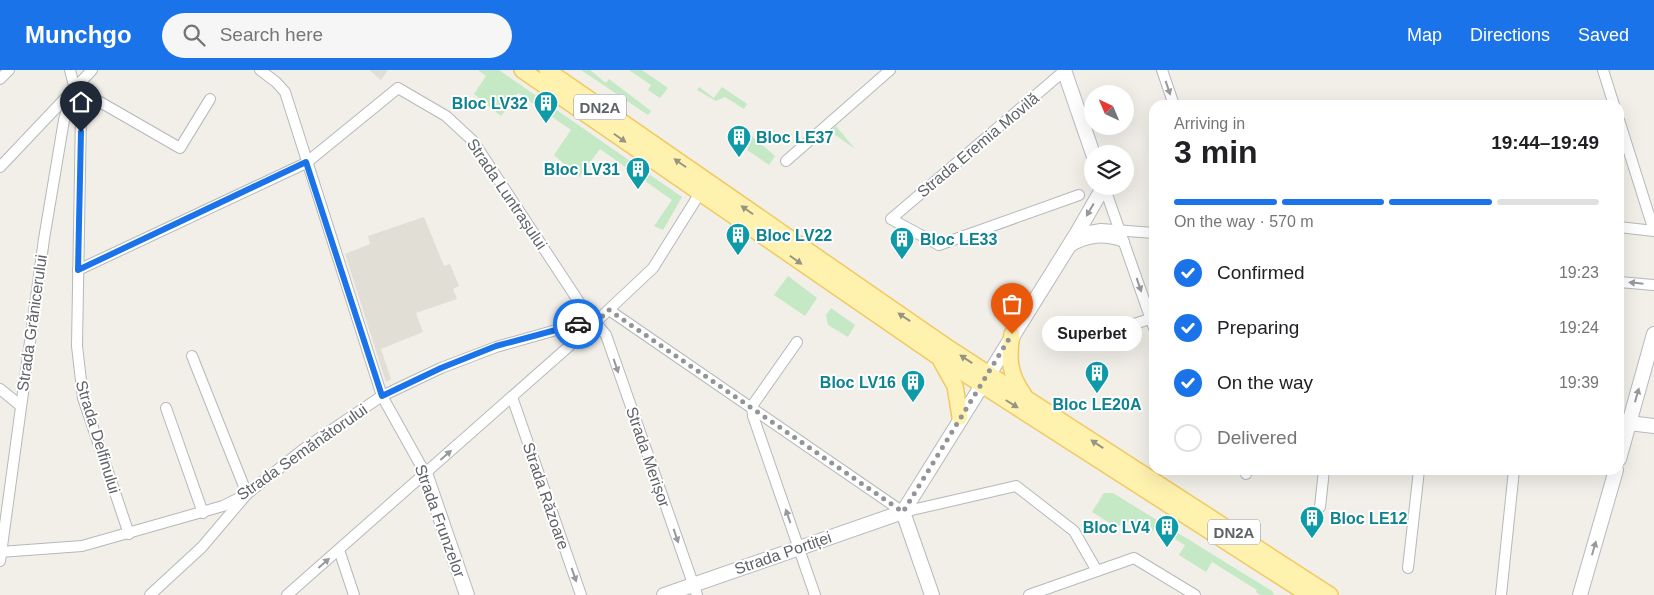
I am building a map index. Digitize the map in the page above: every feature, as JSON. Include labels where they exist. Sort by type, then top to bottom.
[{"type":"main road","points":[[522,70],[937,356],[984,379]]},
{"type":"main road","name":"DN2A","points":[[548,70],[844,277],[984,379],[1308,595]]},
{"type":"main road","points":[[1012,334],[1009,351],[1010,370],[1028,400]]},
{"type":"main road","points":[[937,356],[951,375],[955,386],[960,417]]},
{"type":"main road","name":"DN2A","points":[[984,379],[1028,400],[1330,595]]},
{"type":"street","points":[[0,79],[9,70]]},
{"type":"street","name":"Strada Delfinului","points":[[70,70],[81,113],[77,346],[82,398],[129,534]]},
{"type":"street","points":[[0,167],[92,70]]},
{"type":"street","points":[[786,161],[890,70]]},
{"type":"street","points":[[1064,70],[1090,145]]},
{"type":"street","name":"Strada Eremia Movilă","points":[[1064,70],[891,219],[939,246],[1078,195]]},
{"type":"street","points":[[1162,70],[1172,100]]},
{"type":"street","points":[[1603,70],[1612,100]]},
{"type":"street","name":"Strada Frunzelor","points":[[263,72],[285,92],[382,396],[425,473],[467,595]]},
{"type":"street","points":[[74,87],[180,148],[210,99]]},
{"type":"street","name":"Strada Grănicerului","points":[[0,555],[44,239],[64,120],[74,87]]},
{"type":"street","name":"Strada Luntrașului","points":[[306,162],[398,88],[446,116],[473,141],[583,308],[596,322]]},
{"type":"street","points":[[1624,136],[1654,231],[1624,228]]},
{"type":"street","points":[[78,270],[306,162]]},
{"type":"street","points":[[287,595],[609,310],[652,268],[700,194]]},
{"type":"street","points":[[903,512],[1099,195]]},
{"type":"street","points":[[1107,195],[1149,315]]},
{"type":"street","points":[[1077,233],[1093,229],[1149,233]]},
{"type":"street","points":[[1067,249],[1080,241],[1102,236],[1124,242]]},
{"type":"street","points":[[1624,282],[1654,285]]},
{"type":"street","points":[[609,310],[752,406],[903,512],[932,595]]},
{"type":"street","name":"Strada Semănătorului","points":[[0,555],[82,546],[223,506],[247,494],[305,448],[382,396],[441,368],[496,346],[581,323],[596,322]]},
{"type":"street","name":"Strada Merișor","points":[[596,322],[606,335],[695,590]]},
{"type":"street","points":[[1094,336],[1149,325]]},
{"type":"street","points":[[1654,334],[1624,423],[1654,426]]},
{"type":"street","points":[[797,342],[752,406],[753,416],[815,595]]},
{"type":"street","points":[[150,595],[202,547],[247,494],[192,356]]},
{"type":"street","points":[[0,389],[20,406]]},
{"type":"street","name":"Strada Răzoare","points":[[512,397],[581,595]]},
{"type":"street","points":[[166,408],[203,513]]},
{"type":"street","points":[[1320,507],[1323,475]]},
{"type":"street","points":[[1408,568],[1417,475]]},
{"type":"street","points":[[1501,595],[1513,475]]},
{"type":"street","points":[[1580,595],[1615,475]]},
{"type":"street","points":[[903,512],[1016,486],[1074,531],[1097,571]]},
{"type":"street","name":"Strada Portiței","points":[[664,595],[695,590],[799,548],[903,512]]},
{"type":"street","points":[[338,550],[354,595]]},
{"type":"street","points":[[1029,595],[1134,558],[1195,595]]},
{"type":"shaded area","points":[[369,70],[388,70],[381,80]]},
{"type":"shaded area","points":[[424,217],[444,266],[450,264],[459,286],[453,289],[457,299],[416,313],[423,332],[381,349],[391,379],[386,382],[345,254],[370,244],[368,236]]},
{"type":"green space","points":[[478,70],[499,70],[682,197],[663,230],[654,226],[672,200],[600,149],[579,177],[554,155],[571,130],[518,93],[501,116],[474,94],[486,76]]},
{"type":"green space","points":[[581,70],[590,70],[606,83],[609,79],[651,111],[648,115]]},
{"type":"green space","points":[[629,70],[642,70],[668,88],[660,98],[648,90],[651,85]]},
{"type":"green space","points":[[699,87],[714,98],[722,87],[747,104],[744,109],[725,97],[716,101],[697,90]]},
{"type":"green space","points":[[836,126],[855,149],[830,131]]},
{"type":"green space","points":[[745,130],[775,156],[769,165],[747,150],[749,146],[739,139]]},
{"type":"green space","points":[[788,276],[817,298],[805,316],[774,295]]},
{"type":"green space","points":[[831,308],[855,325],[848,337],[828,325],[826,315]]},
{"type":"green space","points":[[1104,493],[1113,493],[1272,591],[1274,595],[1260,595],[1256,592],[1257,590],[1212,562],[1206,572],[1179,555],[1185,545],[1155,527],[1150,535],[1123,519],[1118,528],[1092,512]]},
{"type":"way so far","points":[[578,324],[596,322],[609,310],[752,406],[903,512],[1012,334]]},
{"type":"place","name":"Bloc LV32","points":[[546,124]]},
{"type":"place","name":"Bloc LE37","points":[[739,158]]},
{"type":"place","name":"Bloc LV31","points":[[638,190]]},
{"type":"place","name":"Bloc LV22","points":[[738,256]]},
{"type":"place","name":"Bloc LE33","points":[[902,260]]},
{"type":"place","name":"Superbet","points":[[1012,334]]},
{"type":"place","name":"Bloc LE20A","points":[[1097,394]]},
{"type":"place","name":"Bloc LV16","points":[[913,403]]},
{"type":"place","name":"Bloc LE12","points":[[1312,539]]},
{"type":"place","name":"Bloc LV4","points":[[1167,548]]},
{"type":"route","points":[[81,132],[78,270],[306,162],[382,396],[441,368],[496,346],[578,324]]}]
